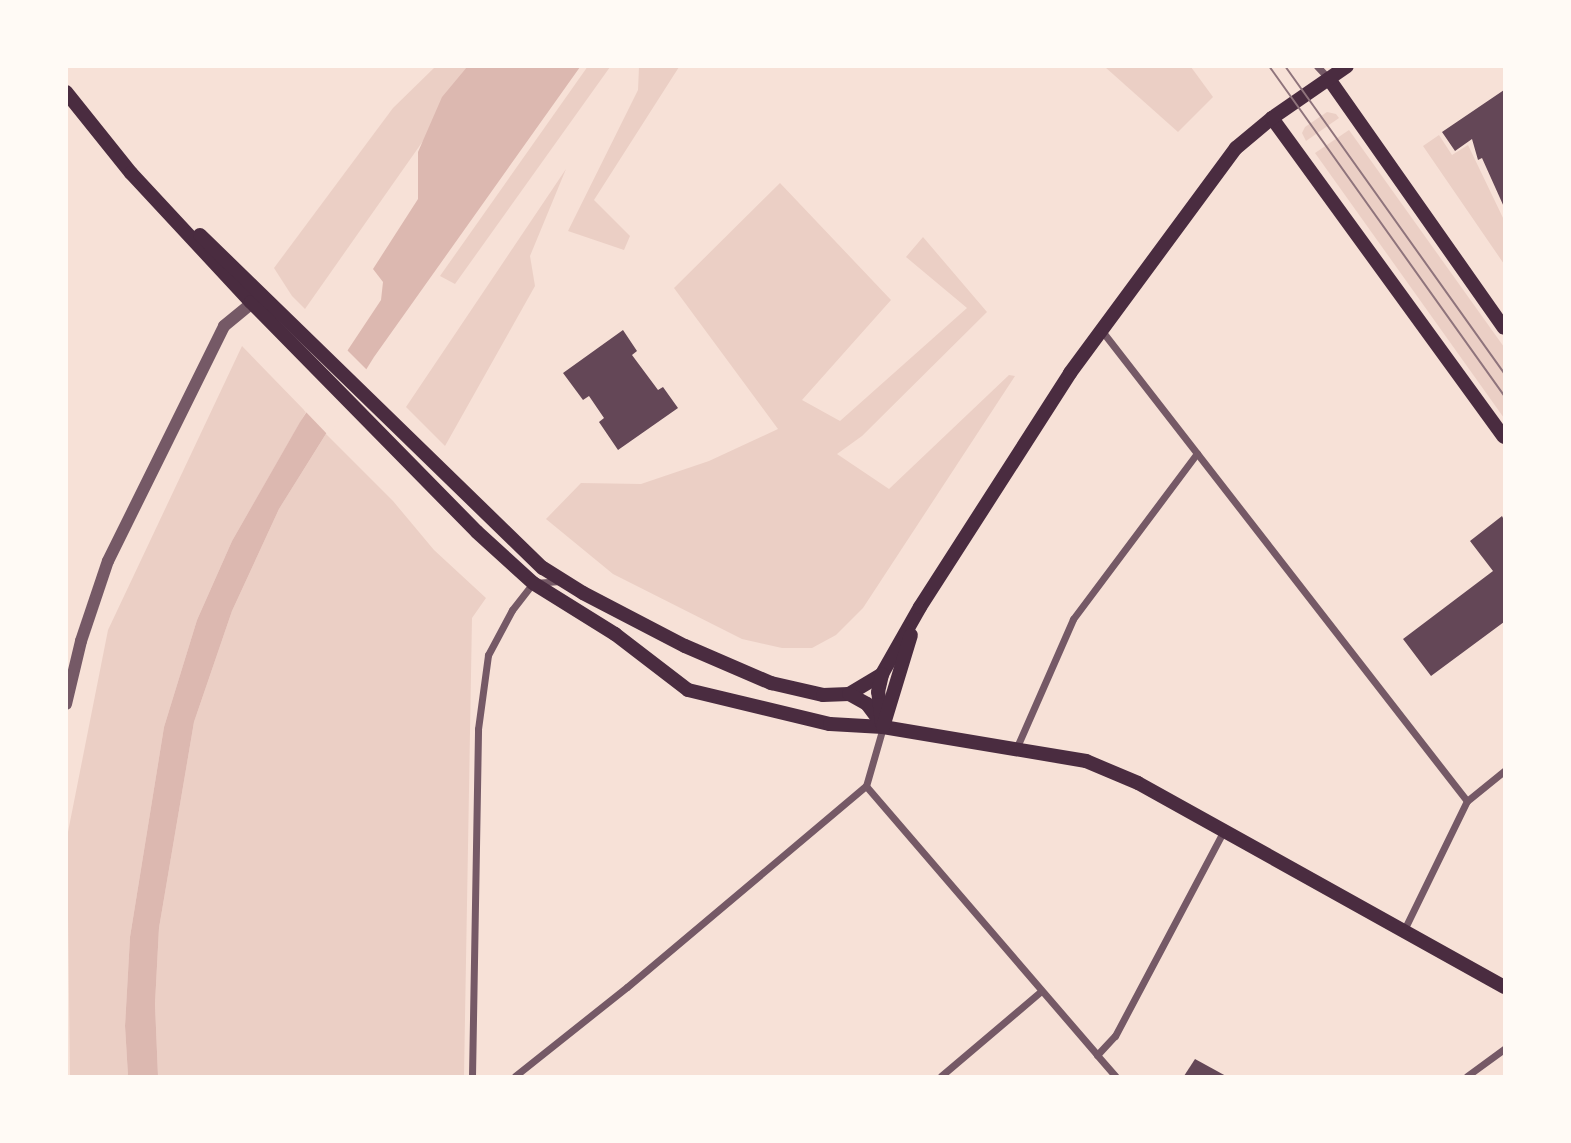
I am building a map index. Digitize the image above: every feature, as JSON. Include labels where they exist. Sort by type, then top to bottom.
[{"type":"main road","points":[[883,727],[878,692],[882,674],[920,607],[1070,373],[1236,148],[1272,118],[1347,66]]},
{"type":"main road","points":[[1329,79],[1504,328]]},
{"type":"main road","points":[[66,92],[131,173],[163,206],[273,315],[543,568],[685,646],[771,683],[823,695],[849,694],[882,674]]},
{"type":"main road","points":[[1272,118],[1504,437]]},
{"type":"main road","points":[[273,315],[419,473],[533,583],[615,634],[688,691],[830,724],[883,727],[1086,761],[1138,783],[1504,987]]},
{"type":"main road","points":[[883,727],[920,607]]},
{"type":"main road","points":[[849,694],[875,710],[883,727]]},
{"type":"street","points":[[1317,66],[1329,79]]},
{"type":"street","points":[[66,704],[81,641],[108,561],[224,326],[257,299]]},
{"type":"street","points":[[1102,331],[1467,801]]},
{"type":"street","points":[[1016,749],[1073,619],[1197,453]]},
{"type":"street","points":[[472,1076],[478,729],[488,655],[512,610],[533,583],[563,581]]},
{"type":"street","points":[[515,1076],[627,987],[866,786],[883,727]]},
{"type":"street","points":[[1404,930],[1467,801],[1504,771]]},
{"type":"street","points":[[866,786],[1040,992],[1115,1076]]},
{"type":"street","points":[[1097,1055],[1115,1036],[1224,830]]},
{"type":"street","points":[[941,1076],[1040,992]]},
{"type":"street","points":[[1467,1076],[1504,1049]]},
{"type":"shaded area","points":[[588,66],[610,67],[455,284],[440,276]]},
{"type":"shaded area","points":[[435,67],[475,67],[305,309],[292,296],[274,268],[393,108]]},
{"type":"shaded area","points":[[467,67],[580,67],[374,357],[279,509],[232,611],[194,722],[159,928],[155,1004],[158,1076],[128,1076],[125,1026],[130,937],[164,727],[197,620],[232,541],[300,422],[381,300],[383,282],[373,269],[418,199],[418,152],[442,97]]},
{"type":"shaded area","points":[[639,67],[679,67],[594,200],[630,236],[624,250],[568,231],[638,90]]},
{"type":"shaded area","points":[[1105,67],[1191,67],[1213,97],[1178,132]]},
{"type":"shaded area","points":[[1327,112],[1336,114],[1339,118],[1306,141],[1302,133],[1305,127]]},
{"type":"shaded area","points":[[1349,130],[1504,347],[1504,418],[1315,153]]},
{"type":"shaded area","points":[[1439,135],[1452,155],[1468,145],[1504,220],[1504,264],[1423,146]]},
{"type":"shaded area","points":[[566,169],[530,256],[535,286],[445,446],[406,407]]},
{"type":"shaded area","points":[[780,183],[891,300],[802,400],[840,421],[967,308],[906,257],[923,237],[987,312],[862,436],[837,454],[889,489],[1009,375],[1015,376],[863,608],[836,635],[812,648],[782,648],[742,639],[613,574],[546,519],[581,483],[641,484],[709,461],[778,429],[674,288]]},
{"type":"shaded area","points":[[242,346],[306,412],[232,541],[197,620],[164,727],[130,937],[125,1026],[128,1076],[70,1076],[67,837],[108,630]]},
{"type":"shaded area","points":[[326,434],[393,501],[434,550],[486,598],[472,618],[464,1076],[158,1076],[155,1004],[159,928],[194,722],[232,611],[279,509]]},
{"type":"pier","points":[[345,348],[369,372],[329,436],[304,410]]},
{"type":"building","points":[[1504,90],[1504,207],[1482,158],[1478,160],[1472,139],[1455,151],[1442,132]]},
{"type":"building","points":[[623,330],[637,351],[632,355],[658,390],[663,387],[678,408],[618,450],[599,422],[604,418],[589,396],[583,400],[563,373]]},
{"type":"building","points":[[1502,516],[1504,622],[1431,676],[1403,639],[1493,571],[1470,541]]},
{"type":"building","points":[[1195,1059],[1226,1076],[1184,1076]]},
{"type":"tram line","points":[[1269,66],[1504,395]]},
{"type":"tram line","points":[[1285,66],[1504,373]]}]
